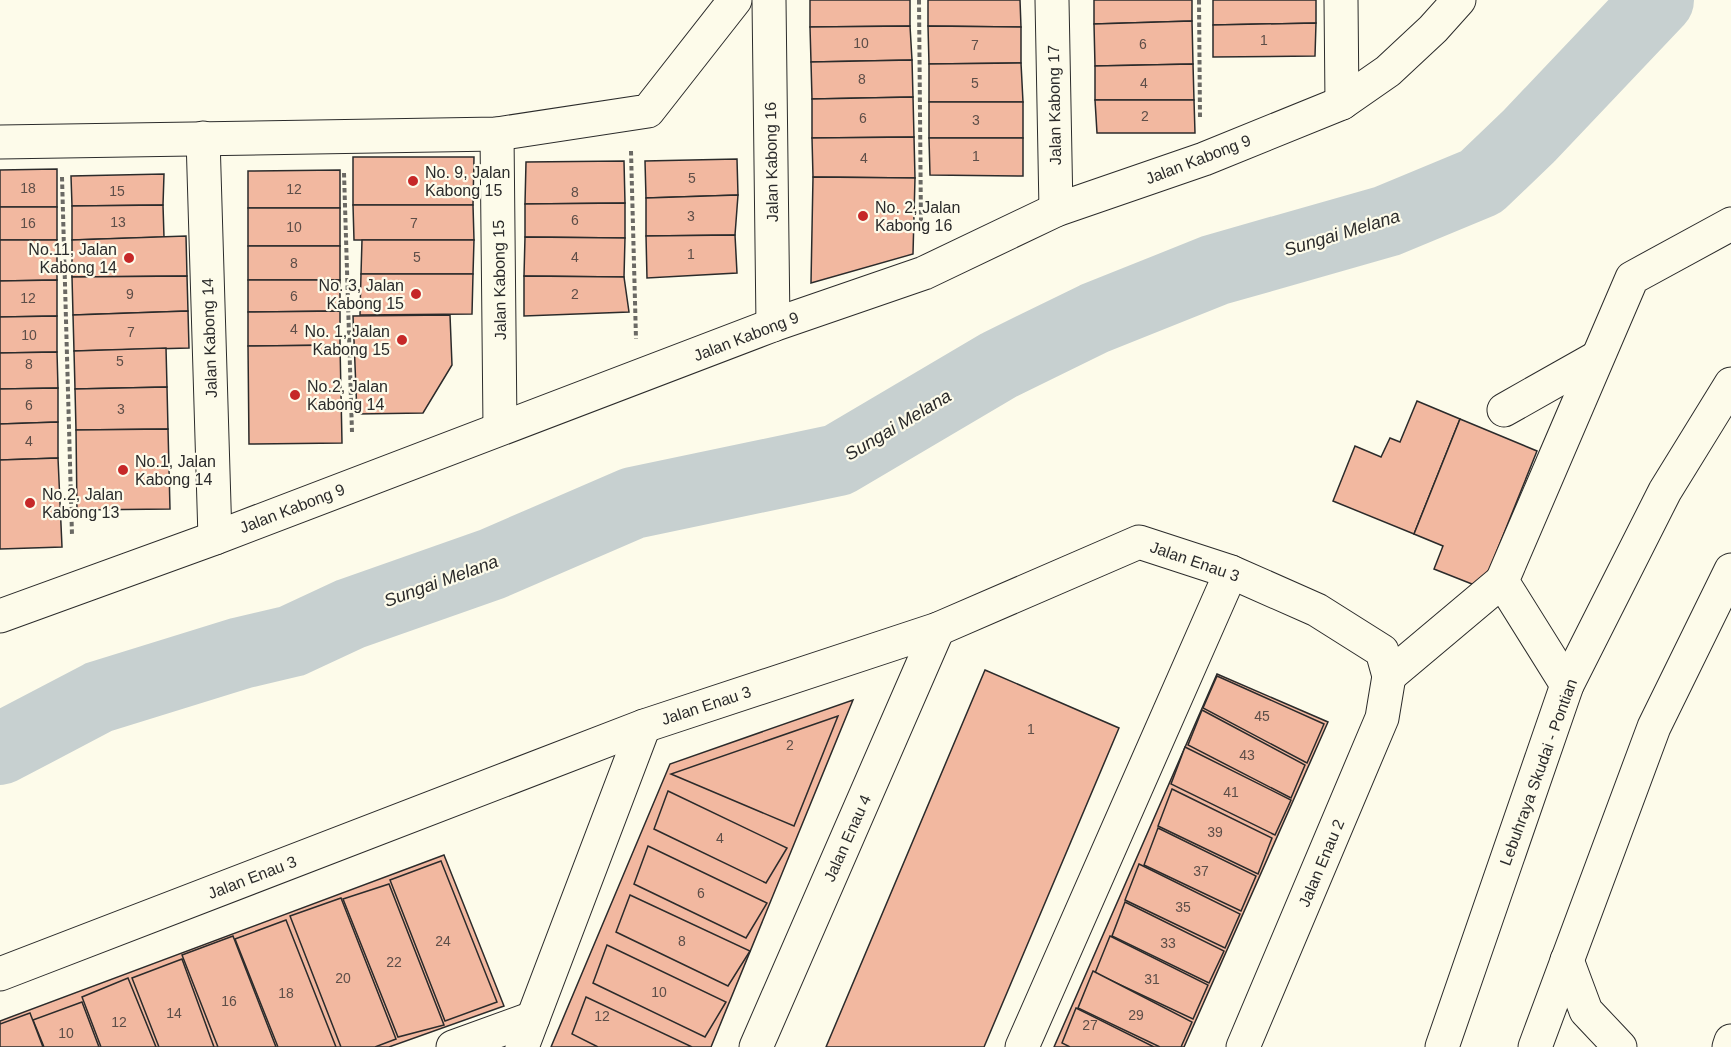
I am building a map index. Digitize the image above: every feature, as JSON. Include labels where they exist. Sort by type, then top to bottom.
[{"type":"main road","points":[[0,142],[497,134],[648,111],[735,0]]},
{"type":"main road","name":"Jalan Kabong 16","points":[[769,0],[772,325]]},
{"type":"main road","name":"Jalan Kabong 17","points":[[1052,0],[1056,210]]},
{"type":"main road","points":[[1341,0],[1342,103]]},
{"type":"main road","name":"Jalan Kabong 9","points":[[0,615],[215,538],[500,427],[640,377],[772,325],[924,273],[1056,210],[1204,159],[1342,103],[1388,72],[1433,29],[1459,0]]},
{"type":"main road","name":"Jalan Kabong 15","points":[[497,134],[500,427]]},
{"type":"main road","name":"Jalan Kabong 14","points":[[203,138],[215,538]]},
{"type":"main road","points":[[1389,676],[1502,581],[1632,278],[1731,224]]},
{"type":"main road","points":[[1504,410],[1596,358]]},
{"type":"main road","name":"Lebuhraya Skudai - Pontian","points":[[1442,1047],[1567,685],[1665,491],[1731,384]]},
{"type":"main road","name":"Jalan Enau 3","points":[[0,974],[644,726],[938,629],[1140,542],[1231,572],[1317,610],[1382,651],[1389,676]]},
{"type":"main road","points":[[1535,1047],[1654,727],[1731,570]]},
{"type":"main road","points":[[1022,1047],[1231,572]]},
{"type":"main road","points":[[1502,581],[1567,685]]},
{"type":"main road","name":"Jalan Enau 4","points":[[756,1047],[938,629]]},
{"type":"main road","name":"Jalan Enau 2","points":[[1243,1047],[1382,718],[1389,676]]},
{"type":"main road","points":[[453,1047],[527,1033],[644,726]]},
{"type":"main road","points":[[1567,960],[1586,1011],[1620,1047]]},
{"type":"main road","points":[[1729,1047],[1731,1041]]},
{"type":"path","points":[[919,0],[921,226]]},
{"type":"path","points":[[1199,0],[1200,119]]},
{"type":"path","points":[[631,113],[636,346]]},
{"type":"path","points":[[343,136],[352,432]]},
{"type":"path","points":[[62,141],[72,535]]},
{"type":"building","points":[[810,0],[910,0],[910,26],[810,27]]},
{"type":"building","points":[[928,0],[1020,0],[1021,27],[928,26]]},
{"type":"building","points":[[1094,0],[1192,0],[1192,21],[1094,24]]},
{"type":"building","points":[[1213,0],[1316,0],[1316,23],[1213,25]]},
{"type":"building","points":[[1192,21],[1193,64],[1095,66],[1094,24]]},
{"type":"building","points":[[1316,23],[1315,56],[1213,57],[1213,25]]},
{"type":"building","points":[[910,26],[912,60],[811,62],[810,27]]},
{"type":"building","points":[[928,26],[1021,27],[1021,63],[929,64]]},
{"type":"building","points":[[912,60],[913,97],[812,99],[811,62]]},
{"type":"building","points":[[1021,63],[1023,102],[929,102],[929,64]]},
{"type":"building","points":[[1193,64],[1194,100],[1095,100],[1095,66]]},
{"type":"building","points":[[913,97],[914,137],[812,138],[812,99]]},
{"type":"building","points":[[1095,100],[1194,100],[1195,133],[1097,133]]},
{"type":"building","points":[[929,102],[1023,102],[1023,138],[929,138]]},
{"type":"building","points":[[914,137],[915,178],[813,177],[812,138]]},
{"type":"building","points":[[929,138],[1023,138],[1023,176],[930,175]]},
{"type":"building","name":"No. 9, Jalan Kabong 15","points":[[353,157],[474,157],[473,205],[353,205]]},
{"type":"building","points":[[737,159],[738,195],[646,198],[645,161]]},
{"type":"building","points":[[624,161],[625,203],[525,204],[526,162]]},
{"type":"building","points":[[57,169],[57,207],[0,207],[0,170]]},
{"type":"building","points":[[340,170],[340,208],[248,208],[248,171]]},
{"type":"building","points":[[164,174],[163,205],[72,206],[71,176]]},
{"type":"building","name":"No. 2, Jalan Kabong 16","points":[[813,177],[915,178],[913,254],[811,283]]},
{"type":"building","points":[[738,195],[735,235],[646,236],[646,198]]},
{"type":"building","points":[[625,203],[625,238],[525,237],[525,204]]},
{"type":"building","points":[[163,205],[164,237],[72,240],[72,206]]},
{"type":"building","points":[[353,205],[473,205],[474,240],[354,240]]},
{"type":"building","points":[[0,207],[57,207],[57,240],[0,240]]},
{"type":"building","points":[[248,208],[340,208],[340,246],[248,246]]},
{"type":"building","points":[[735,235],[737,273],[647,278],[646,236]]},
{"type":"building","name":"No.11, Jalan Kabong 14","points":[[186,236],[187,276],[72,277],[72,240]]},
{"type":"building","points":[[525,237],[625,238],[624,277],[524,276]]},
{"type":"building","points":[[0,240],[57,240],[57,280],[0,281]]},
{"type":"building","points":[[362,240],[474,240],[473,274],[361,274]]},
{"type":"building","points":[[248,246],[340,246],[340,280],[248,280]]},
{"type":"building","name":"No. 3, Jalan Kabong 15","points":[[361,274],[473,274],[472,314],[360,315]]},
{"type":"building","points":[[187,276],[188,311],[73,315],[72,277]]},
{"type":"building","points":[[524,276],[624,277],[629,312],[524,316]]},
{"type":"building","points":[[57,280],[57,316],[0,317],[0,281]]},
{"type":"building","points":[[248,280],[340,280],[340,311],[248,312]]},
{"type":"building","points":[[188,311],[189,348],[74,351],[73,315]]},
{"type":"building","points":[[340,311],[340,345],[248,346],[248,312]]},
{"type":"building","name":"No. 1, Jalan Kabong 15","points":[[450,315],[452,365],[423,413],[357,414],[353,316]]},
{"type":"building","points":[[57,316],[57,352],[0,353],[0,317]]},
{"type":"building","name":"No.2, Jalan Kabong 14","points":[[340,345],[342,443],[249,444],[248,346]]},
{"type":"building","points":[[166,348],[167,387],[75,389],[74,351]]},
{"type":"building","points":[[57,352],[58,388],[0,389],[0,353]]},
{"type":"building","points":[[167,387],[168,429],[76,430],[75,389]]},
{"type":"building","points":[[58,388],[58,422],[0,424],[0,389]]},
{"type":"building","points":[[1417,401],[1460,419],[1414,534],[1333,501],[1355,446],[1381,457],[1390,438],[1400,442]]},
{"type":"building","points":[[1460,419],[1537,451],[1482,588],[1434,569],[1443,546],[1414,534]]},
{"type":"building","points":[[58,422],[58,458],[0,460],[0,424]]},
{"type":"building","name":"No.1, Jalan Kabong 14","points":[[168,429],[170,509],[77,510],[76,430]]},
{"type":"building","name":"No.2, Jalan Kabong 13","points":[[58,458],[62,547],[0,549],[0,460]]},
{"type":"building","points":[[985,670],[1119,728],[984,1047],[826,1047]]},
{"type":"building","points":[[1217,674],[1328,722],[1184,1047],[1054,1047]]},
{"type":"building","points":[[1217,676],[1324,724],[1307,763],[1203,708]]},
{"type":"building","points":[[853,700],[711,1047],[551,1047],[670,764]]},
{"type":"building","points":[[1202,710],[1305,765],[1291,798],[1188,745]]},
{"type":"building","points":[[838,716],[794,826],[671,774]]},
{"type":"building","points":[[1185,747],[1291,800],[1275,835],[1171,784]]},
{"type":"building","points":[[1172,789],[1272,838],[1258,874],[1158,826]]},
{"type":"building","points":[[668,791],[787,848],[766,883],[654,829]]},
{"type":"building","points":[[1158,828],[1256,876],[1241,911],[1144,865]]},
{"type":"building","points":[[648,846],[767,903],[746,938],[634,884]]},
{"type":"building","points":[[444,855],[504,1006],[389,1047],[0,1047],[0,1021]]},
{"type":"building","points":[[441,861],[497,1002],[445,1021],[390,880]]},
{"type":"building","points":[[1139,864],[1240,914],[1225,948],[1125,900]]},
{"type":"building","points":[[389,884],[444,1025],[398,1037],[343,899]]},
{"type":"building","points":[[630,895],[750,951],[728,986],[616,932]]},
{"type":"building","points":[[341,898],[396,1039],[375,1047],[341,1047],[290,916]]},
{"type":"building","points":[[1125,902],[1224,951],[1209,983],[1112,936]]},
{"type":"building","points":[[286,920],[336,1047],[278,1047],[235,939]]},
{"type":"building","points":[[233,936],[276,1047],[218,1047],[182,955]]},
{"type":"building","points":[[1110,936],[1208,985],[1193,1019],[1095,973]]},
{"type":"building","points":[[607,945],[726,1002],[705,1037],[593,983]]},
{"type":"building","points":[[182,959],[214,1047],[159,1047],[132,978]]},
{"type":"building","points":[[1093,971],[1192,1022],[1181,1047],[1160,1047],[1078,1008]]},
{"type":"building","points":[[128,978],[156,1047],[101,1047],[82,997]]},
{"type":"building","points":[[586,997],[692,1047],[598,1047],[572,1034]]},
{"type":"building","points":[[82,1002],[99,1047],[44,1047],[33,1020]]},
{"type":"building","points":[[1076,1008],[1154,1047],[1070,1047],[1062,1043]]},
{"type":"building","points":[[30,1013],[43,1047],[0,1047],[0,1024]]},
{"type":"waterway","name":"Sungai Melana","points":[[0,749],[99,697],[241,653],[292,641],[350,614],[492,564],[633,503],[838,460],[999,365],[1095,318],[1215,270],[1387,221],[1481,182],[1529,136],[1658,0]]},
{"type":"place","name":"No. 9, Jalan Kabong 15","points":[[413,181]]},
{"type":"place","name":"No. 2, Jalan Kabong 16","points":[[863,216]]},
{"type":"place","name":"No.11, Jalan Kabong 14","points":[[129,258]]},
{"type":"place","name":"No. 3, Jalan Kabong 15","points":[[416,294]]},
{"type":"place","name":"No. 1, Jalan Kabong 15","points":[[402,340]]},
{"type":"place","name":"No.2, Jalan Kabong 14","points":[[295,395]]},
{"type":"place","name":"No.1, Jalan Kabong 14","points":[[123,470]]},
{"type":"place","name":"No.2, Jalan Kabong 13","points":[[30,503]]}]
